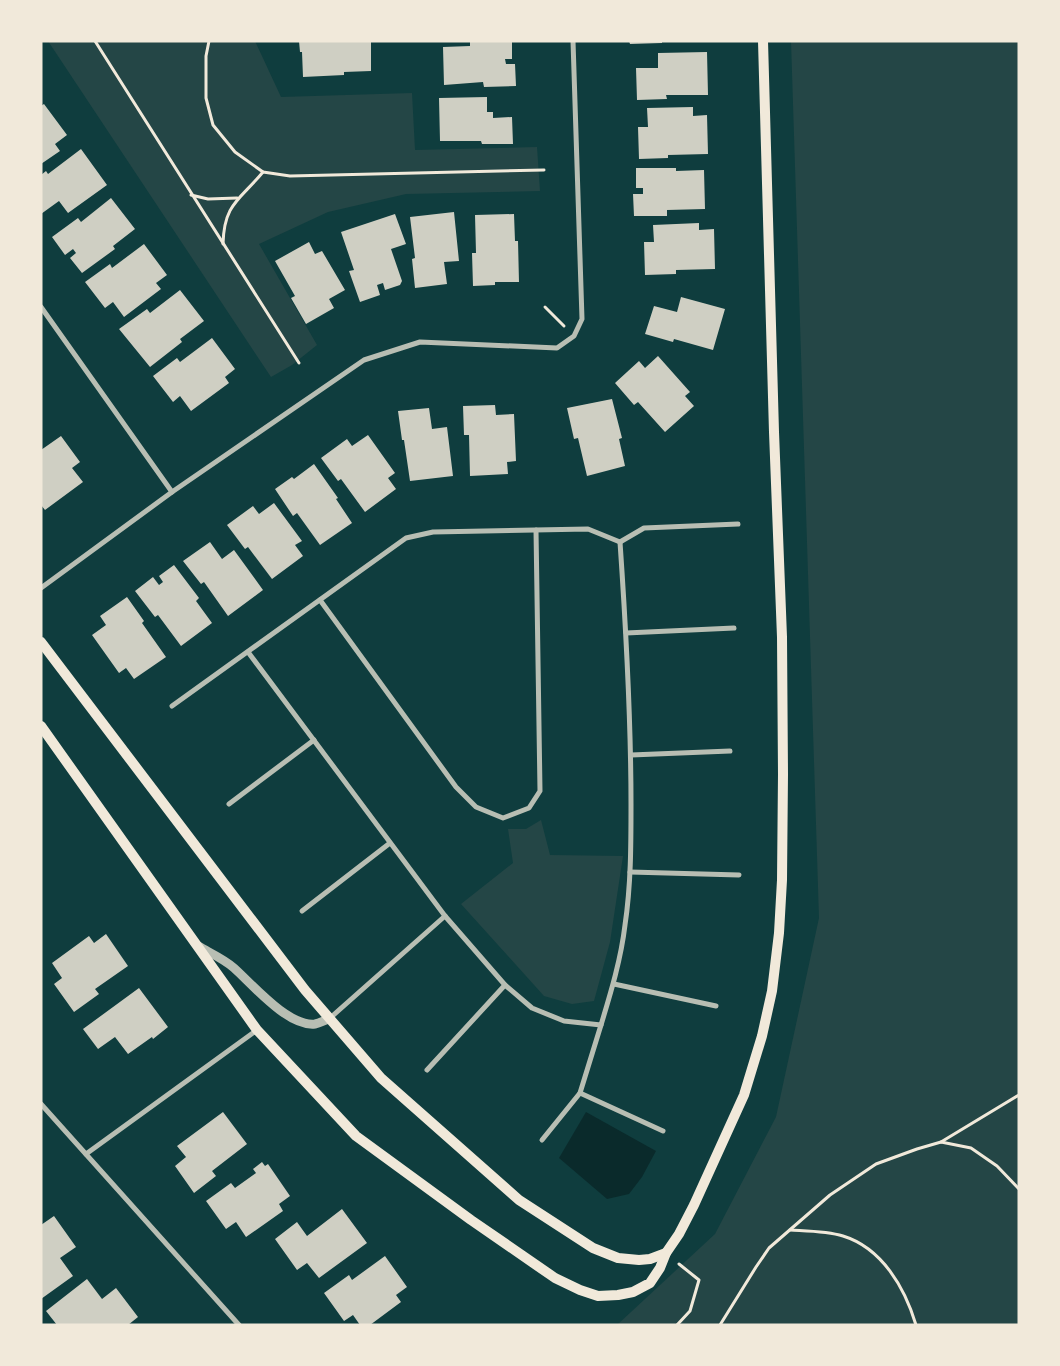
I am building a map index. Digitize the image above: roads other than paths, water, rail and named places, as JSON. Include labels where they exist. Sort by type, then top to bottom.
[{"type":"main road","points":[[41,726],[256,1030],[356,1136],[471,1220],[555,1278],[598,1296],[633,1292],[650,1283],[660,1268],[666,1253],[680,1234],[744,1095],[762,1036],[772,991],[779,933],[782,880],[782,637],[773,413],[763,41]]},
{"type":"main road","points":[[41,642],[305,990],[381,1078],[519,1200],[593,1248],[618,1258],[639,1260],[650,1259],[666,1253]]},
{"type":"street","points":[[41,588],[172,492],[364,360],[420,342],[556,348],[574,336],[582,319],[573,41]]},
{"type":"street","points":[[41,307],[172,492]]},
{"type":"street","points":[[620,542],[644,528],[738,524]]},
{"type":"street","points":[[172,706],[406,538],[433,532],[588,529],[620,542]]},
{"type":"street","points":[[320,600],[456,787],[476,807],[503,818],[529,808],[540,791],[536,530]]},
{"type":"street","points":[[542,1140],[580,1093],[614,984],[625,926],[630,872],[631,755],[620,542]]},
{"type":"street","points":[[626,633],[734,628]]},
{"type":"street","points":[[248,652],[445,916],[505,985],[532,1008],[564,1021],[601,1025]]},
{"type":"street","points":[[228,804],[314,740]]},
{"type":"street","points":[[631,755],[730,751]]},
{"type":"street","points":[[302,911],[390,843]]},
{"type":"street","points":[[630,872],[739,875]]},
{"type":"street","points":[[196,944],[233,966],[268,1001],[289,1016],[302,1022],[314,1024],[330,1019],[445,916]]},
{"type":"street","points":[[614,984],[716,1006]]},
{"type":"street","points":[[427,1070],[505,985]]},
{"type":"street","points":[[86,1154],[256,1030]]},
{"type":"street","points":[[580,1093],[663,1131]]},
{"type":"street","points":[[41,1104],[239,1325]]}]
